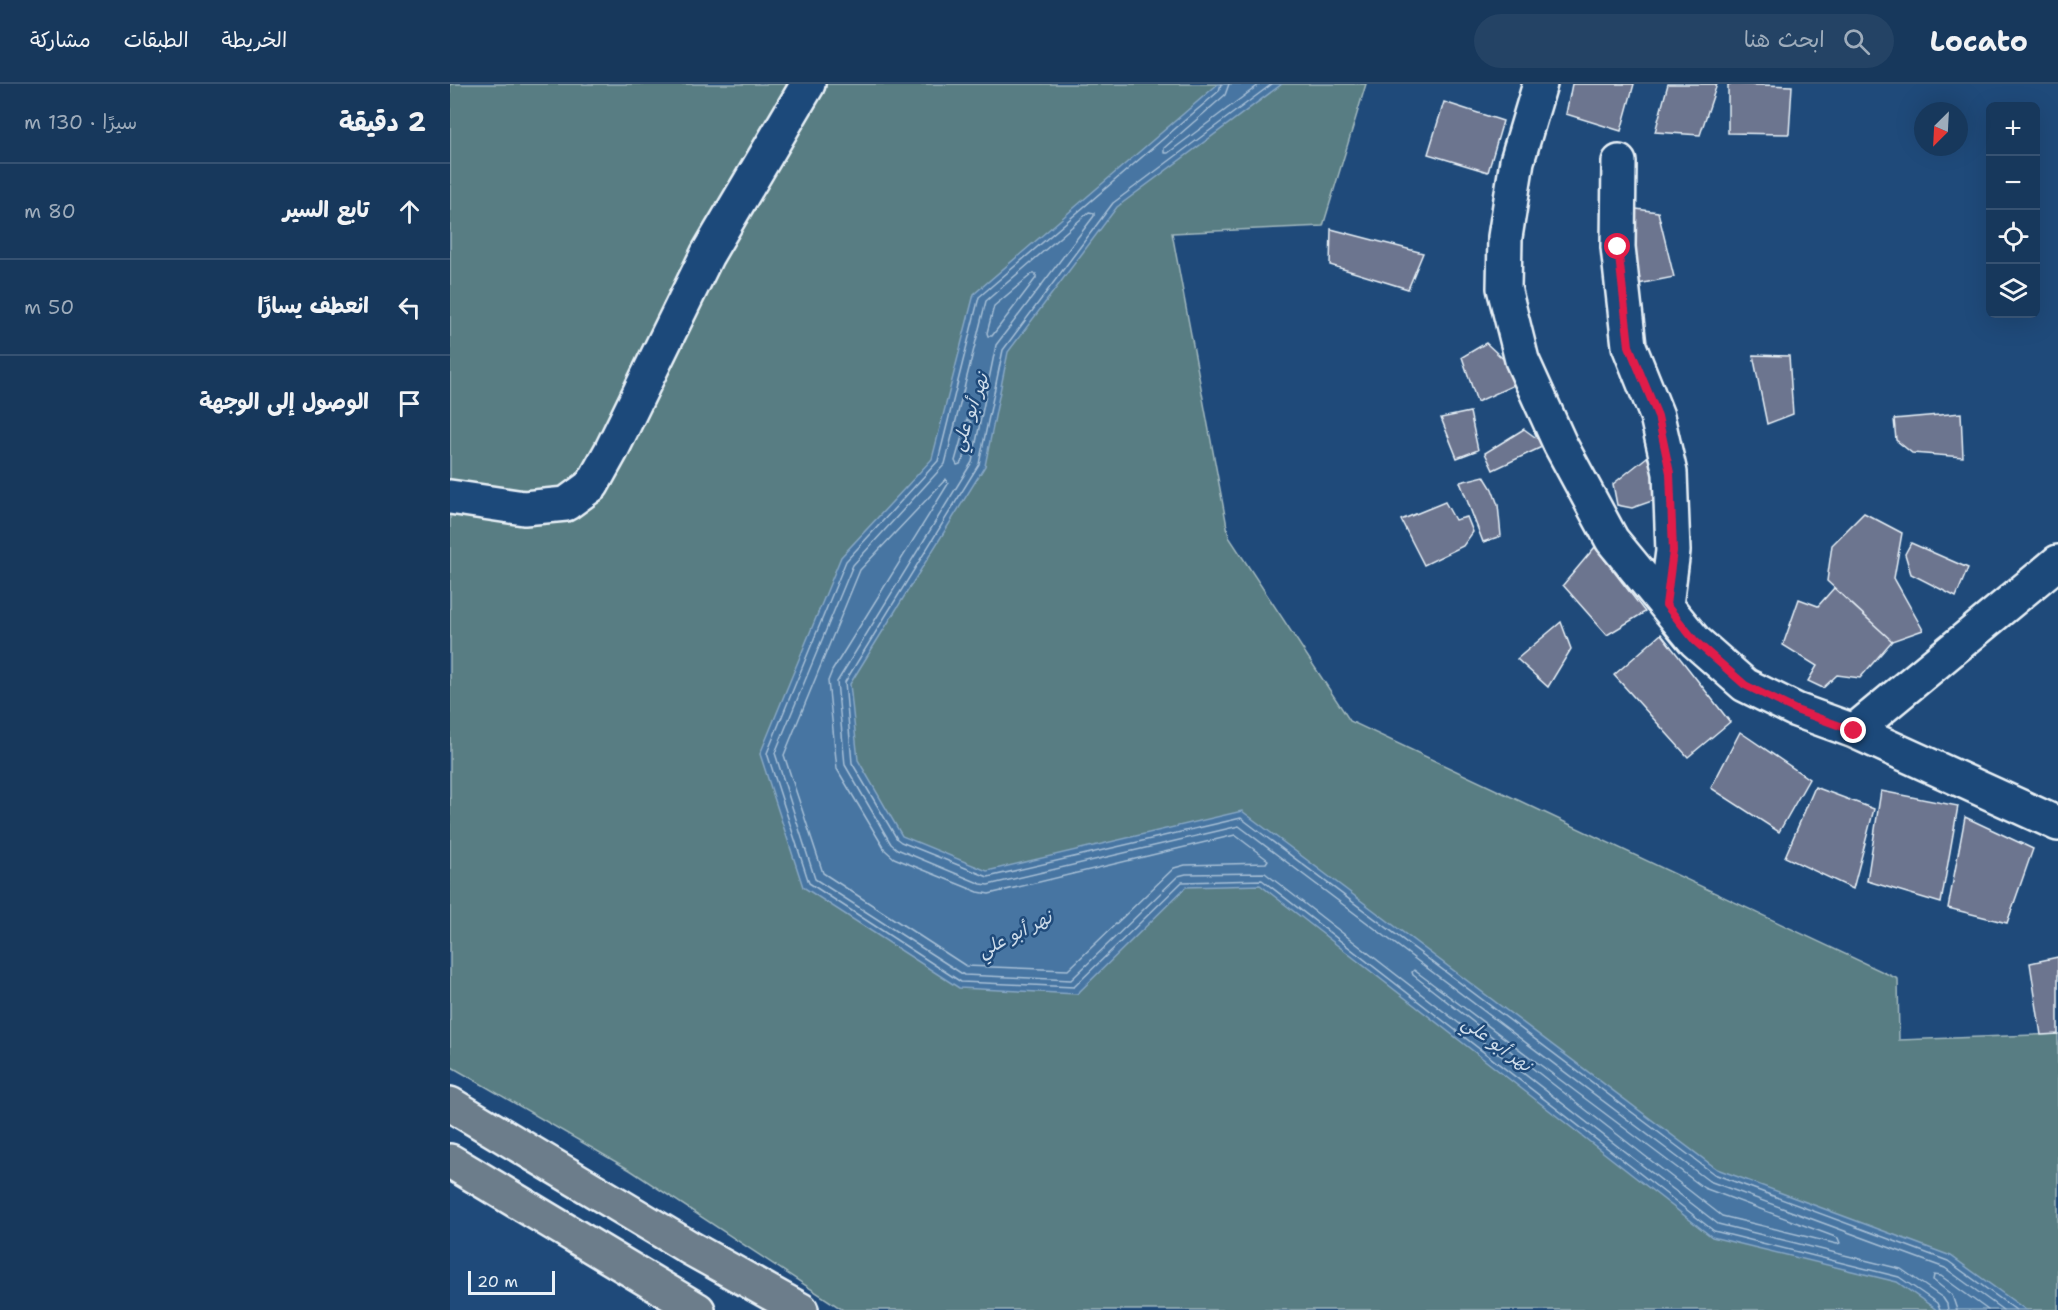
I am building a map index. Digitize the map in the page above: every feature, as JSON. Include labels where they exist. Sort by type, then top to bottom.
[{"type":"main road","points":[[450,1104],[587,1187],[801,1310]]},
{"type":"main road","points":[[450,1161],[698,1310]]},
{"type":"main road","points":[[563,1229],[587,1187]]},
{"type":"street","points":[[450,497],[524,508],[566,504],[592,484],[611,451],[707,255],[808,84]]},
{"type":"street","points":[[1540,84],[1517,161],[1504,237],[1504,288],[1522,360],[1560,444],[1612,540],[1695,641],[1745,685],[1796,710],[1854,731],[2058,824]]},
{"type":"street","points":[[1620,162],[1618,247],[1629,346],[1658,416],[1670,473],[1673,551],[1666,605]]},
{"type":"street","points":[[1854,731],[2058,562]]},
{"type":"green space","points":[[450,84],[1366,84],[1323,226],[1172,233],[1229,537],[1350,721],[1898,979],[1899,1040],[2058,1034],[2058,1310],[843,1310],[630,1170],[450,1066]]},
{"type":"water","name":"نهر أبو علي","points":[[1218,84],[1282,84],[1117,207],[1008,352],[985,466],[850,684],[858,760],[902,836],[987,871],[1242,811],[1717,1169],[1951,1256],[2026,1310],[1937,1310],[1897,1282],[1712,1237],[1260,885],[1186,887],[1077,994],[959,988],[803,887],[760,754],[841,557],[932,459],[974,294]]},
{"type":"building","points":[[1572,84],[1634,84],[1621,131],[1566,114]]},
{"type":"building","points":[[1668,84],[1717,84],[1700,135],[1655,132]]},
{"type":"building","points":[[1728,84],[1792,86],[1789,134],[1728,133]]},
{"type":"building","points":[[1444,102],[1503,121],[1488,172],[1428,154]]},
{"type":"building","points":[[1629,208],[1658,212],[1674,277],[1638,284]]},
{"type":"building","points":[[1331,229],[1423,253],[1408,289],[1330,265]]},
{"type":"building","points":[[1486,343],[1514,369],[1512,386],[1477,402],[1462,357]]},
{"type":"building","points":[[1753,355],[1789,356],[1793,414],[1767,424]]},
{"type":"building","points":[[1470,412],[1478,450],[1457,458],[1441,418]]},
{"type":"building","points":[[1961,413],[1963,457],[1912,453],[1896,440],[1894,419]]},
{"type":"building","points":[[1524,429],[1546,445],[1493,470],[1485,453]]},
{"type":"building","points":[[1647,457],[1662,481],[1655,500],[1632,508],[1617,505],[1613,484]]},
{"type":"building","points":[[1484,476],[1498,505],[1501,536],[1483,542],[1460,482]]},
{"type":"building","points":[[1445,502],[1455,520],[1467,517],[1473,532],[1463,546],[1424,565],[1401,520]]},
{"type":"building","points":[[1864,513],[1902,533],[1894,578],[1923,630],[1892,641],[1827,581],[1832,545]]},
{"type":"building","points":[[1911,543],[1968,568],[1956,597],[1911,574],[1905,554]]},
{"type":"building","points":[[1595,547],[1645,612],[1607,635],[1563,585]]},
{"type":"building","points":[[1834,588],[1892,641],[1860,678],[1837,675],[1823,688],[1808,681],[1817,666],[1783,645],[1799,599],[1818,606]]},
{"type":"building","points":[[1561,622],[1571,649],[1548,687],[1517,659]]},
{"type":"building","points":[[1661,634],[1730,722],[1688,757],[1614,675]]},
{"type":"building","points":[[1740,732],[1809,779],[1779,832],[1711,788]]},
{"type":"building","points":[[1815,787],[1874,809],[1853,889],[1785,857]]},
{"type":"building","points":[[1881,791],[1958,806],[1941,903],[1867,881]]},
{"type":"building","points":[[1965,817],[2033,849],[2007,923],[1948,908]]},
{"type":"building","points":[[2058,957],[2058,1034],[2041,1035],[2030,963]]},
{"type":"route","points":[[1618,247],[1629,346],[1658,416],[1670,473],[1673,551],[1666,605],[1695,641],[1745,685],[1796,710],[1854,731]]}]
